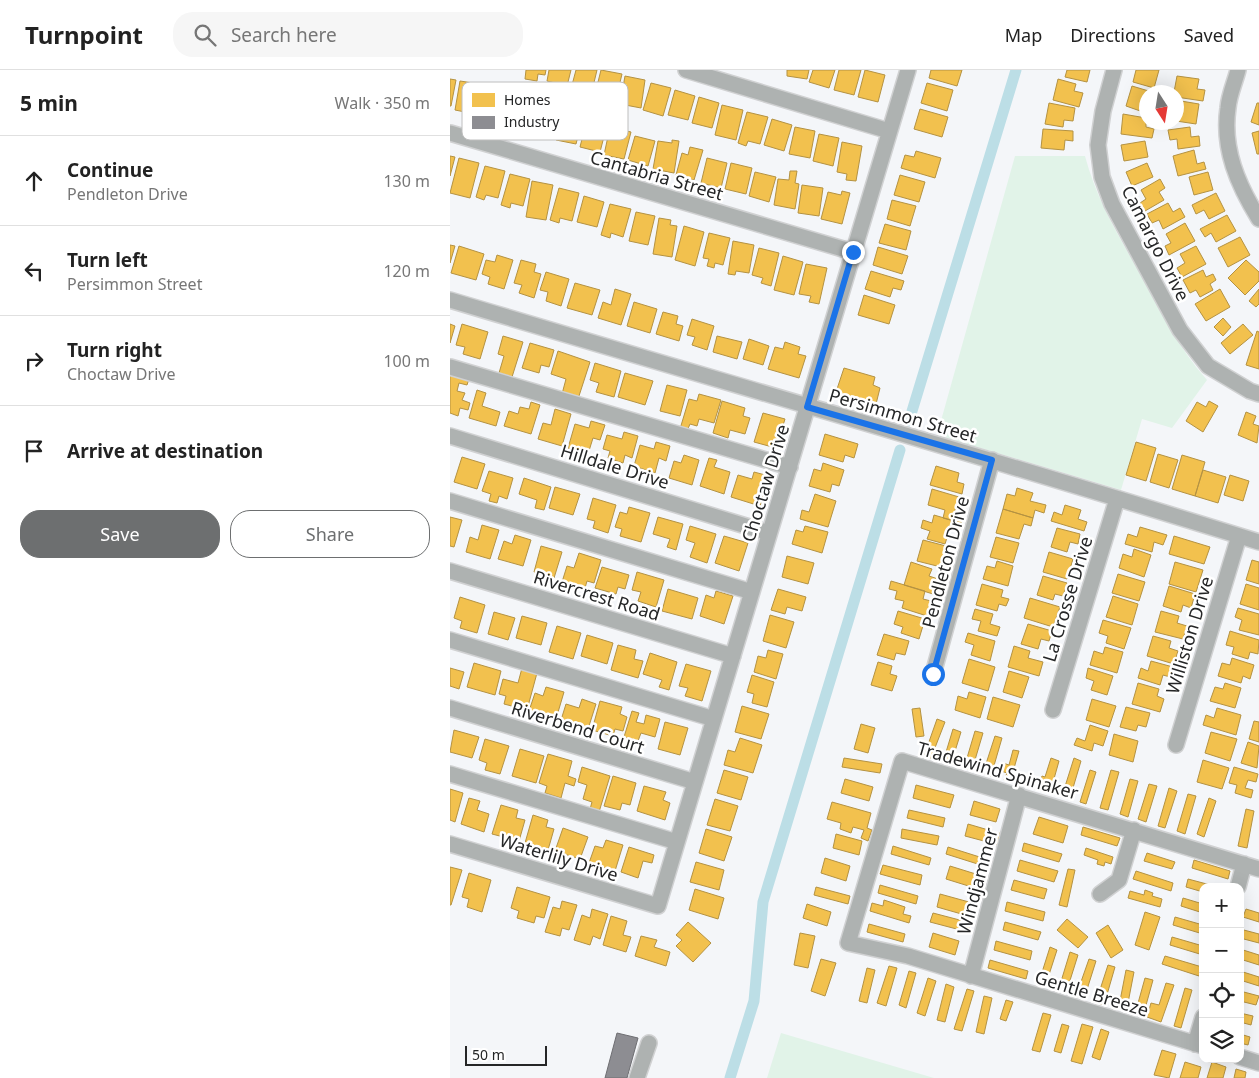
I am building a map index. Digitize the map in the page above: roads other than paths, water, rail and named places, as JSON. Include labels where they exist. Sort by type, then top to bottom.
[{"type":"street","points":[[686,70],[889,132]]},
{"type":"street","name":"Choctaw Drive","points":[[658,906],[908,70]]},
{"type":"street","name":"Camargo Drive","points":[[1114,70],[1103,111],[1098,145],[1102,177],[1112,204],[1186,337],[1208,366],[1250,391],[1259,394]]},
{"type":"street","points":[[1238,70],[1228,107],[1227,135],[1231,160],[1237,176],[1244,193],[1259,219]]},
{"type":"street","name":"Cantabria Street","points":[[450,133],[462,137]]},
{"type":"street","name":"Cantabria Street","points":[[474,140],[853,252]]},
{"type":"street","name":"Persimmon Street","points":[[450,300],[807,407],[992,460],[1259,542]]},
{"type":"street","points":[[450,368],[790,467]]},
{"type":"street","name":"Hilldale Drive","points":[[450,436],[769,533]]},
{"type":"street","name":"Pendleton Drive","points":[[933,674],[992,460]]},
{"type":"street","name":"La Crosse Drive","points":[[1054,710],[1117,499]]},
{"type":"street","points":[[450,501],[752,592]]},
{"type":"street","name":"Williston Drive","points":[[1176,745],[1239,536]]},
{"type":"street","name":"Rivercrest Road","points":[[450,571],[733,656]]},
{"type":"street","points":[[450,640],[714,719]]},
{"type":"street","name":"Riverbend Court","points":[[450,708],[695,782]]},
{"type":"street","name":"Tradewind Spinaker","points":[[971,976],[908,956],[848,943],[902,761],[1259,869]]},
{"type":"street","points":[[450,774],[677,842]]},
{"type":"street","name":"Windjammer","points":[[971,976],[1019,795]]},
{"type":"street","points":[[1100,894],[1119,880],[1134,830]]},
{"type":"street","name":"Waterlily Drive","points":[[450,844],[658,906]]},
{"type":"street","points":[[1239,883],[1244,864]]},
{"type":"street","name":"Gentle Breeze","points":[[971,976],[1199,1045]]},
{"type":"street","points":[[637,1078],[649,1043]]},
{"type":"street","points":[[1244,1058],[1259,1063]]},
{"type":"waterway","points":[[909,421],[1016,70]]},
{"type":"waterway","points":[[730,1078],[754,1001],[763,902],[900,450]]}]
